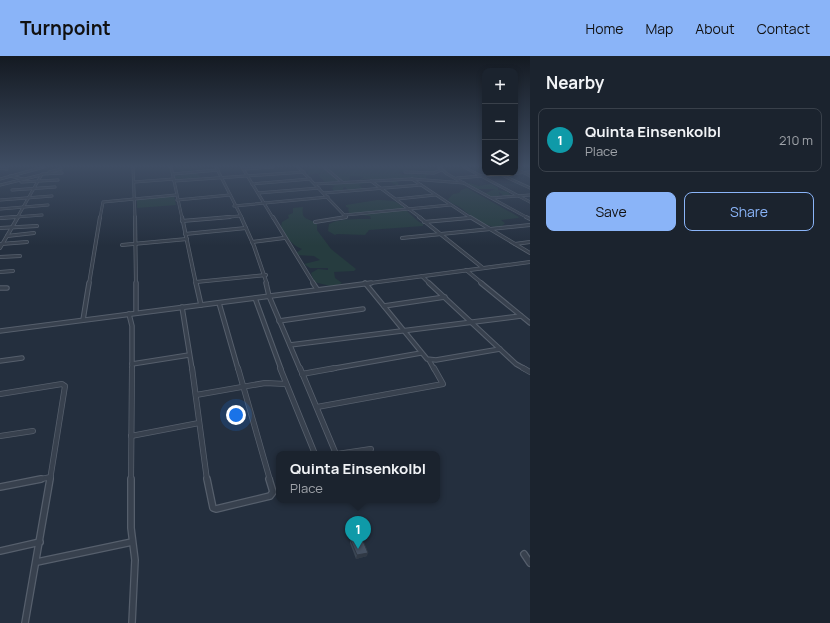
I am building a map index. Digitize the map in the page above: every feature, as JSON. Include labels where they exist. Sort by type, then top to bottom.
[{"type":"street","points":[[0,248],[32,193]]},
{"type":"street","points":[[135,193],[136,313]]},
{"type":"street","points":[[263,193],[258,194],[317,289]]},
{"type":"street","points":[[315,222],[346,218],[324,193]]},
{"type":"street","points":[[389,193],[483,268]]},
{"type":"street","points":[[482,193],[530,220]]},
{"type":"street","points":[[513,193],[530,202]]},
{"type":"street","points":[[83,320],[103,202],[176,195],[201,305]]},
{"type":"street","points":[[177,200],[230,195],[266,275],[269,296],[335,451]]},
{"type":"street","points":[[397,199],[435,195],[470,218],[530,253]]},
{"type":"street","points":[[490,198],[530,195]]},
{"type":"street","points":[[0,200],[52,196]]},
{"type":"street","points":[[234,206],[328,197]]},
{"type":"street","points":[[0,209],[48,204]]},
{"type":"street","points":[[344,215],[450,205]]},
{"type":"street","points":[[0,218],[42,215]]},
{"type":"street","points":[[182,221],[240,216]]},
{"type":"street","points":[[424,222],[470,218]]},
{"type":"street","points":[[402,238],[530,225]]},
{"type":"street","points":[[0,228],[37,226]]},
{"type":"street","points":[[185,234],[246,228]]},
{"type":"street","points":[[7,236],[34,233]]},
{"type":"street","points":[[252,242],[284,238]]},
{"type":"street","points":[[122,245],[187,239]]},
{"type":"street","points":[[1,244],[27,242]]},
{"type":"street","points":[[515,244],[530,242]]},
{"type":"street","points":[[0,258],[20,256]]},
{"type":"street","points":[[0,331],[530,262]]},
{"type":"street","points":[[466,270],[530,323]]},
{"type":"street","points":[[0,272],[13,271]]},
{"type":"street","points":[[196,282],[266,275]]},
{"type":"street","points":[[422,276],[516,364],[529,373]]},
{"type":"street","points":[[316,407],[443,384],[429,360],[421,353],[365,283]]},
{"type":"street","points":[[0,288],[7,288]]},
{"type":"street","points":[[384,306],[445,297]]},
{"type":"street","points":[[255,298],[286,384],[314,451]]},
{"type":"street","points":[[182,307],[196,394],[203,458],[213,508],[216,509],[272,494],[219,303]]},
{"type":"street","points":[[279,321],[363,309]]},
{"type":"street","points":[[128,314],[132,326],[131,528],[135,560],[132,623]]},
{"type":"street","points":[[290,345],[402,329],[521,316]]},
{"type":"street","points":[[429,360],[500,349]]},
{"type":"street","points":[[302,374],[421,353]]},
{"type":"street","points":[[132,364],[189,355]]},
{"type":"street","points":[[0,362],[22,358]]},
{"type":"street","points":[[196,394],[270,382],[286,384]]},
{"type":"street","points":[[0,394],[62,384],[65,386],[37,562],[25,623]]},
{"type":"street","points":[[131,436],[199,423]]},
{"type":"street","points":[[0,436],[33,431]]},
{"type":"street","points":[[357,451],[371,449]]},
{"type":"street","points":[[0,487],[51,477]]},
{"type":"street","points":[[0,551],[40,542]]},
{"type":"street","points":[[37,562],[132,542]]},
{"type":"street","points":[[524,554],[530,563]]},
{"type":"green space","points":[[477,193],[519,217],[501,220],[505,223],[500,228],[489,225],[479,221],[451,202],[448,199],[453,194]]},
{"type":"green space","points":[[486,193],[499,193],[500,196],[490,197]]},
{"type":"green space","points":[[501,193],[509,193],[510,195],[504,196]]},
{"type":"green space","points":[[174,196],[176,205],[137,208],[137,199]]},
{"type":"green space","points":[[377,200],[397,203],[423,224],[423,226],[369,230],[365,235],[335,235],[328,231],[329,224],[334,222],[350,219],[371,219],[370,216],[349,213],[349,208],[346,207],[346,205]]},
{"type":"green space","points":[[303,207],[304,217],[317,224],[317,230],[331,249],[356,269],[354,271],[334,272],[335,278],[342,283],[334,287],[314,282],[311,273],[318,269],[328,270],[328,268],[310,268],[304,264],[320,260],[314,256],[296,255],[296,253],[302,249],[289,240],[281,226],[282,222],[289,218],[288,215],[293,213],[293,208]]},
{"type":"building","points":[[361,536],[368,553],[357,555],[350,539]]},
{"type":"place","name":"Quinta Einsenkolbl","points":[[358,549]]}]
